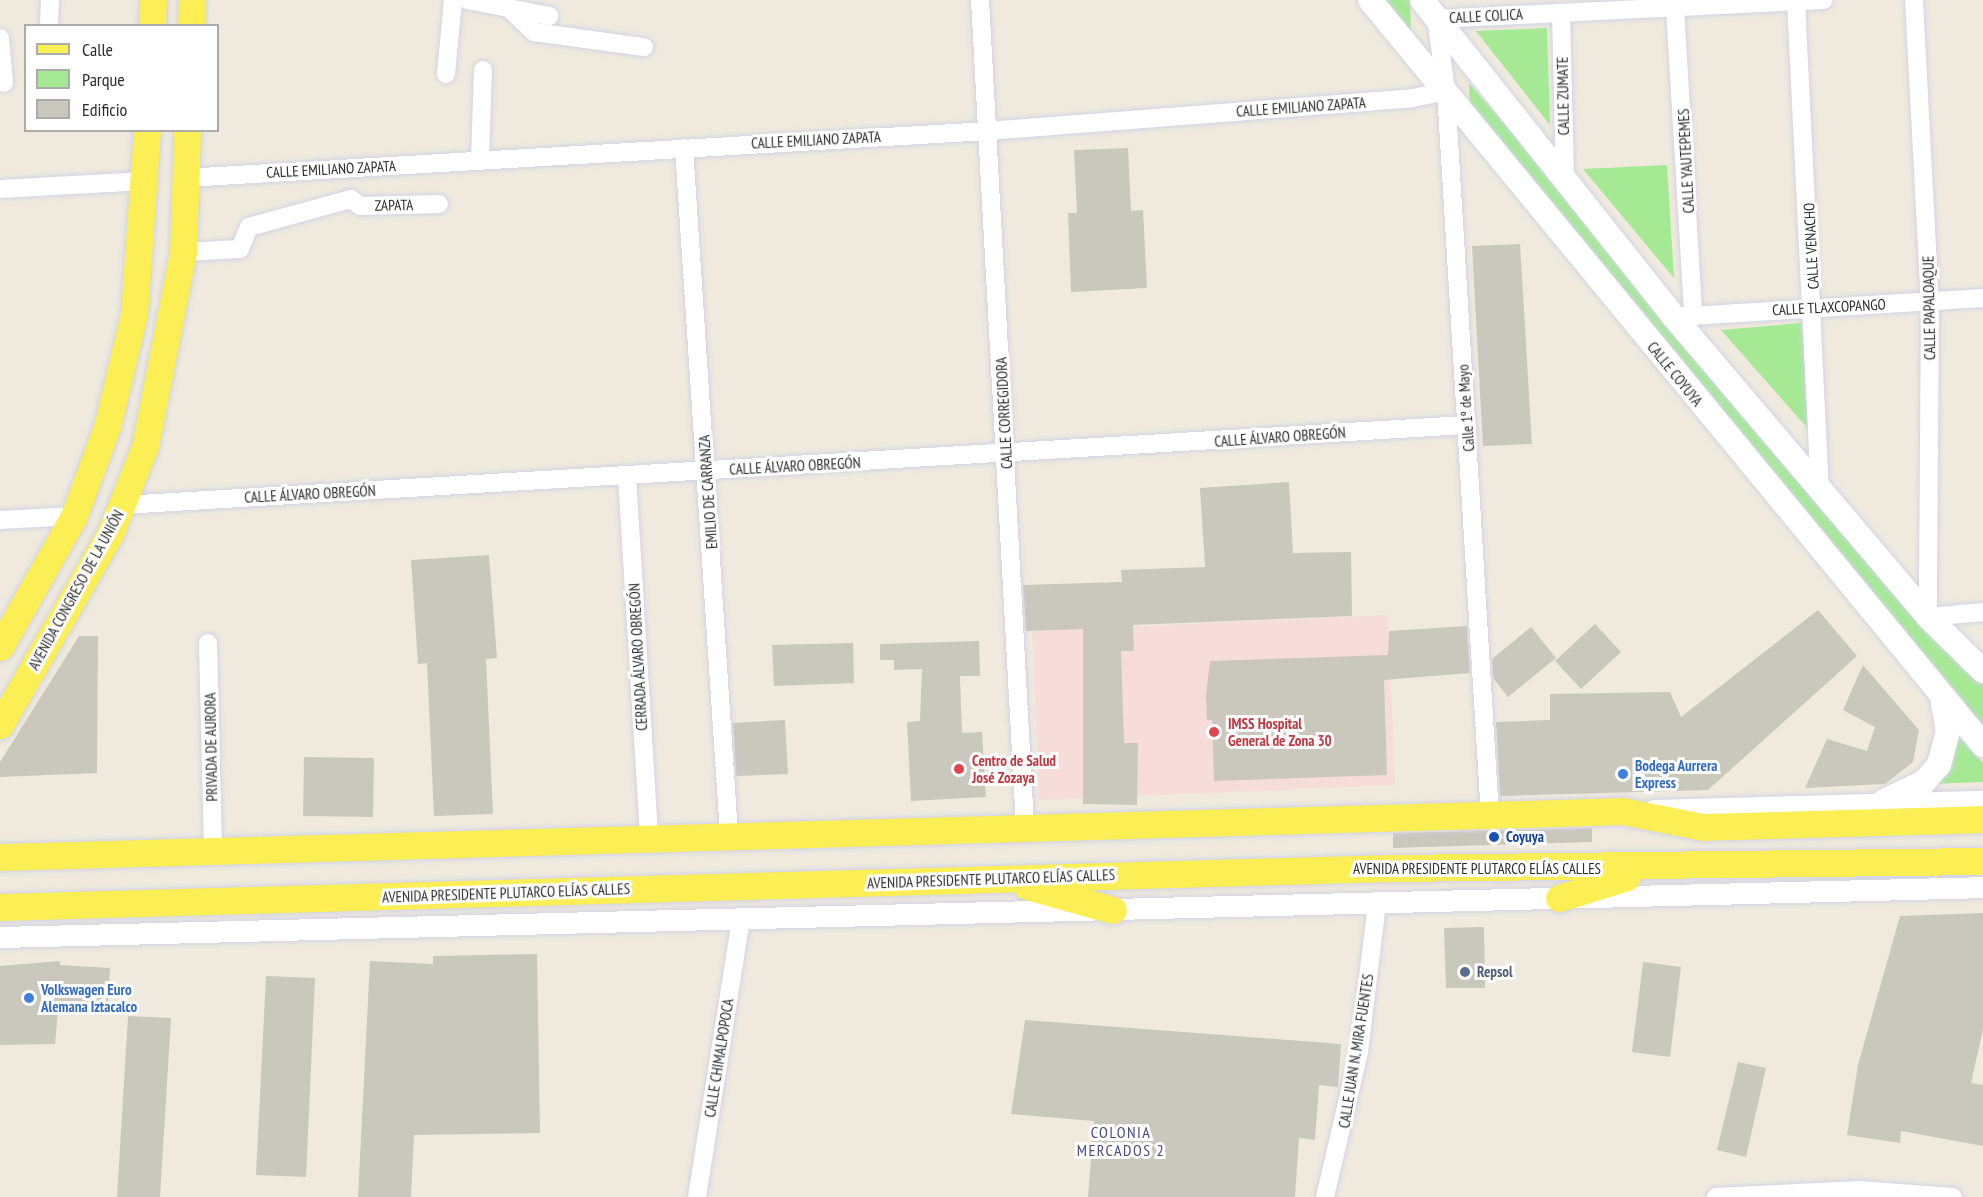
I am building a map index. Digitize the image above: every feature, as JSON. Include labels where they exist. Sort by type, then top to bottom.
[{"type":"main road","points":[[152,24],[153,0]]},
{"type":"main road","points":[[191,24],[192,0]]},
{"type":"main road","name":"CALLE COYUYA","points":[[1370,0],[1983,745]]},
{"type":"main road","points":[[1431,6],[1565,180],[1684,316],[1820,490],[1928,617],[1983,671]]},
{"type":"main road","points":[[0,647],[74,516],[121,377],[134,315],[147,132]]},
{"type":"main road","name":"AVENIDA CONGRESO DE LA UNIÓN","points":[[0,725],[57,629],[123,505],[162,378],[183,252],[187,132]]},
{"type":"main road","points":[[22,609],[57,629]]},
{"type":"main road","points":[[1884,801],[1924,782],[1939,765],[1948,732],[1942,698]]},
{"type":"main road","points":[[0,857],[1025,826],[1622,811],[1703,827],[1983,819]]},
{"type":"main road","name":"AVENIDA PRESIDENTE PLUTARCO ELÍAS CALLES","points":[[0,908],[1391,868],[1665,869],[1983,861]]},
{"type":"main road","points":[[1559,898],[1665,869]]},
{"type":"main road","points":[[1000,878],[1113,910]]},
{"type":"street","points":[[49,24],[50,0]]},
{"type":"street","points":[[446,74],[453,0]]},
{"type":"street","points":[[467,0],[549,16]]},
{"type":"street","name":"CALLE CORREGIDORA","points":[[980,0],[1007,453],[1025,826]]},
{"type":"street","name":"CALLE COLICA","points":[[1431,6],[1561,13],[1824,0]]},
{"type":"street","name":"CALLE PAPALOAQUE","points":[[1914,0],[1930,301],[1928,617]]},
{"type":"street","name":"CALLE VENACHO","points":[[1796,2],[1814,308],[1820,490]]},
{"type":"street","name":"Calle 1º de Mayo","points":[[1431,6],[1446,91],[1490,816]]},
{"type":"street","name":"CALLE YAUTEPEMES","points":[[1675,8],[1684,316]]},
{"type":"street","points":[[511,10],[534,32],[644,47]]},
{"type":"street","name":"CALLE ZUMATE","points":[[1561,13],[1565,180]]},
{"type":"street","points":[[0,38],[4,83]]},
{"type":"street","points":[[480,160],[483,70]]},
{"type":"street","name":"CALLE EMILIANO ZAPATA","points":[[185,178],[987,130],[1413,98],[1446,91]]},
{"type":"street","name":"EMILIO DE CARRANZA","points":[[684,148],[707,471],[729,835]]},
{"type":"street","points":[[183,252],[240,249],[249,226],[351,199],[351,168]]},
{"type":"street","points":[[0,189],[145,182]]},
{"type":"street","name":"ZAPATA","points":[[351,199],[360,206],[439,204]]},
{"type":"street","name":"CALLE TLAXCOPANGO","points":[[1684,316],[1983,298]]},
{"type":"street","name":"CALLE ÁLVARO OBREGÓN","points":[[123,505],[1467,425]]},
{"type":"street","name":"CERRADA ÁLVARO OBREGÓN","points":[[627,476],[649,838]]},
{"type":"street","points":[[0,520],[74,516]]},
{"type":"street","points":[[1928,617],[1983,612]]},
{"type":"street","name":"PRIVADA DE AURORA","points":[[208,643],[213,851]]},
{"type":"street","points":[[1622,811],[1884,801],[1983,801]]},
{"type":"street","name":"AVENIDA PRESIDENTE PLUTARCO ELÍAS CALLES","points":[[0,937],[1983,887]]},
{"type":"street","name":"CALLE JUAN N. MIRA FUENTES","points":[[1325,1197],[1359,1052],[1377,903]]},
{"type":"street","name":"CALLE CHIMALPOPOCA","points":[[697,1197],[741,919]]},
{"type":"street","points":[[1716,1197],[1859,1190],[1953,1197]]},
{"type":"shaded area","name":"IMSS Hospital General de Zona 30","points":[[1388,615],[1395,785],[1039,800],[1032,631]]},
{"type":"green space","points":[[1376,0],[1410,0],[1411,34]]},
{"type":"green space","points":[[1547,28],[1550,125],[1476,31]]},
{"type":"green space","points":[[1469,83],[1983,678],[1983,725],[1470,102]]},
{"type":"green space","points":[[1667,165],[1674,278],[1583,169]]},
{"type":"green space","points":[[1802,323],[1810,431],[1721,330]]},
{"type":"green space","points":[[1957,735],[1983,763],[1983,782],[1928,784]]},
{"type":"building","points":[[1128,148],[1131,211],[1143,210],[1147,288],[1071,292],[1068,213],[1077,213],[1074,150]]},
{"type":"building","points":[[1520,244],[1532,444],[1483,446],[1472,246]]},
{"type":"building","points":[[1289,482],[1293,553],[1351,552],[1352,616],[1133,625],[1134,651],[1121,651],[1124,743],[1138,743],[1137,805],[1083,804],[1083,629],[1026,631],[1023,585],[1122,582],[1121,570],[1205,567],[1200,488]]},
{"type":"building","points":[[489,555],[497,658],[486,659],[493,814],[434,816],[427,663],[418,664],[411,560]]},
{"type":"building","points":[[1818,610],[1857,656],[1708,790],[1500,796],[1496,722],[1550,720],[1550,694],[1670,692],[1681,717]]},
{"type":"building","points":[[1595,624],[1621,652],[1581,689],[1555,661]]},
{"type":"building","points":[[1467,626],[1470,673],[1384,680],[1387,775],[1214,781],[1212,720],[1207,720],[1206,696],[1210,661],[1388,655],[1389,631]]},
{"type":"building","points":[[1531,627],[1556,658],[1508,697],[1493,678],[1492,659]]},
{"type":"building","points":[[79,636],[98,636],[97,773],[0,777],[0,762]]},
{"type":"building","points":[[979,641],[980,676],[960,676],[962,733],[982,732],[986,797],[911,801],[907,722],[920,721],[922,669],[894,670],[894,660],[880,660],[880,644]]},
{"type":"building","points":[[853,643],[854,683],[774,686],[772,645]]},
{"type":"building","points":[[1863,665],[1919,730],[1913,762],[1885,784],[1805,788],[1827,739],[1867,751],[1875,727],[1843,710]]},
{"type":"building","points":[[785,720],[788,774],[736,776],[733,723]]},
{"type":"building","points":[[304,757],[374,758],[373,817],[303,816]]},
{"type":"building","points":[[1592,828],[1592,842],[1393,848],[1393,833]]},
{"type":"building","points":[[1983,913],[1983,1029],[1971,1083],[1983,1085],[1983,1146],[1901,1131],[1900,1143],[1847,1135],[1858,1065],[1900,916]]},
{"type":"building","name":"Repsol","points":[[1484,927],[1485,988],[1446,988],[1444,928]]},
{"type":"building","points":[[537,954],[540,1133],[414,1135],[411,1197],[358,1197],[370,961],[433,964],[433,956]]},
{"type":"building","name":"Volkswagen Euro Alemana Iztacalco","points":[[60,961],[60,965],[110,968],[107,1013],[58,1010],[55,1044],[0,1045],[0,966]]},
{"type":"building","points":[[1643,962],[1681,967],[1670,1057],[1632,1052]]},
{"type":"building","points":[[266,976],[315,978],[306,1177],[256,1175]]},
{"type":"building","points":[[128,1016],[171,1018],[160,1197],[117,1197]]},
{"type":"building","points":[[1025,1020],[1341,1044],[1338,1087],[1319,1085],[1315,1140],[1299,1138],[1295,1197],[1088,1197],[1094,1121],[1011,1114]]},
{"type":"building","points":[[1738,1062],[1766,1068],[1746,1157],[1717,1150]]},
{"type":"place","name":"IMSS Hospital General de Zona 30","points":[[1214,732]]},
{"type":"place","name":"Centro de Salud José Zozaya","points":[[959,769]]},
{"type":"place","name":"Bodega Aurrera Express","points":[[1623,774]]},
{"type":"place","name":"Coyuya","points":[[1494,837]]},
{"type":"place","name":"Repsol","points":[[1465,972]]},
{"type":"place","name":"Volkswagen Euro Alemana Iztacalco","points":[[29,998]]},
{"type":"district","name":"COLONIA MERCADOS 2","points":[[1121,1141]]}]
